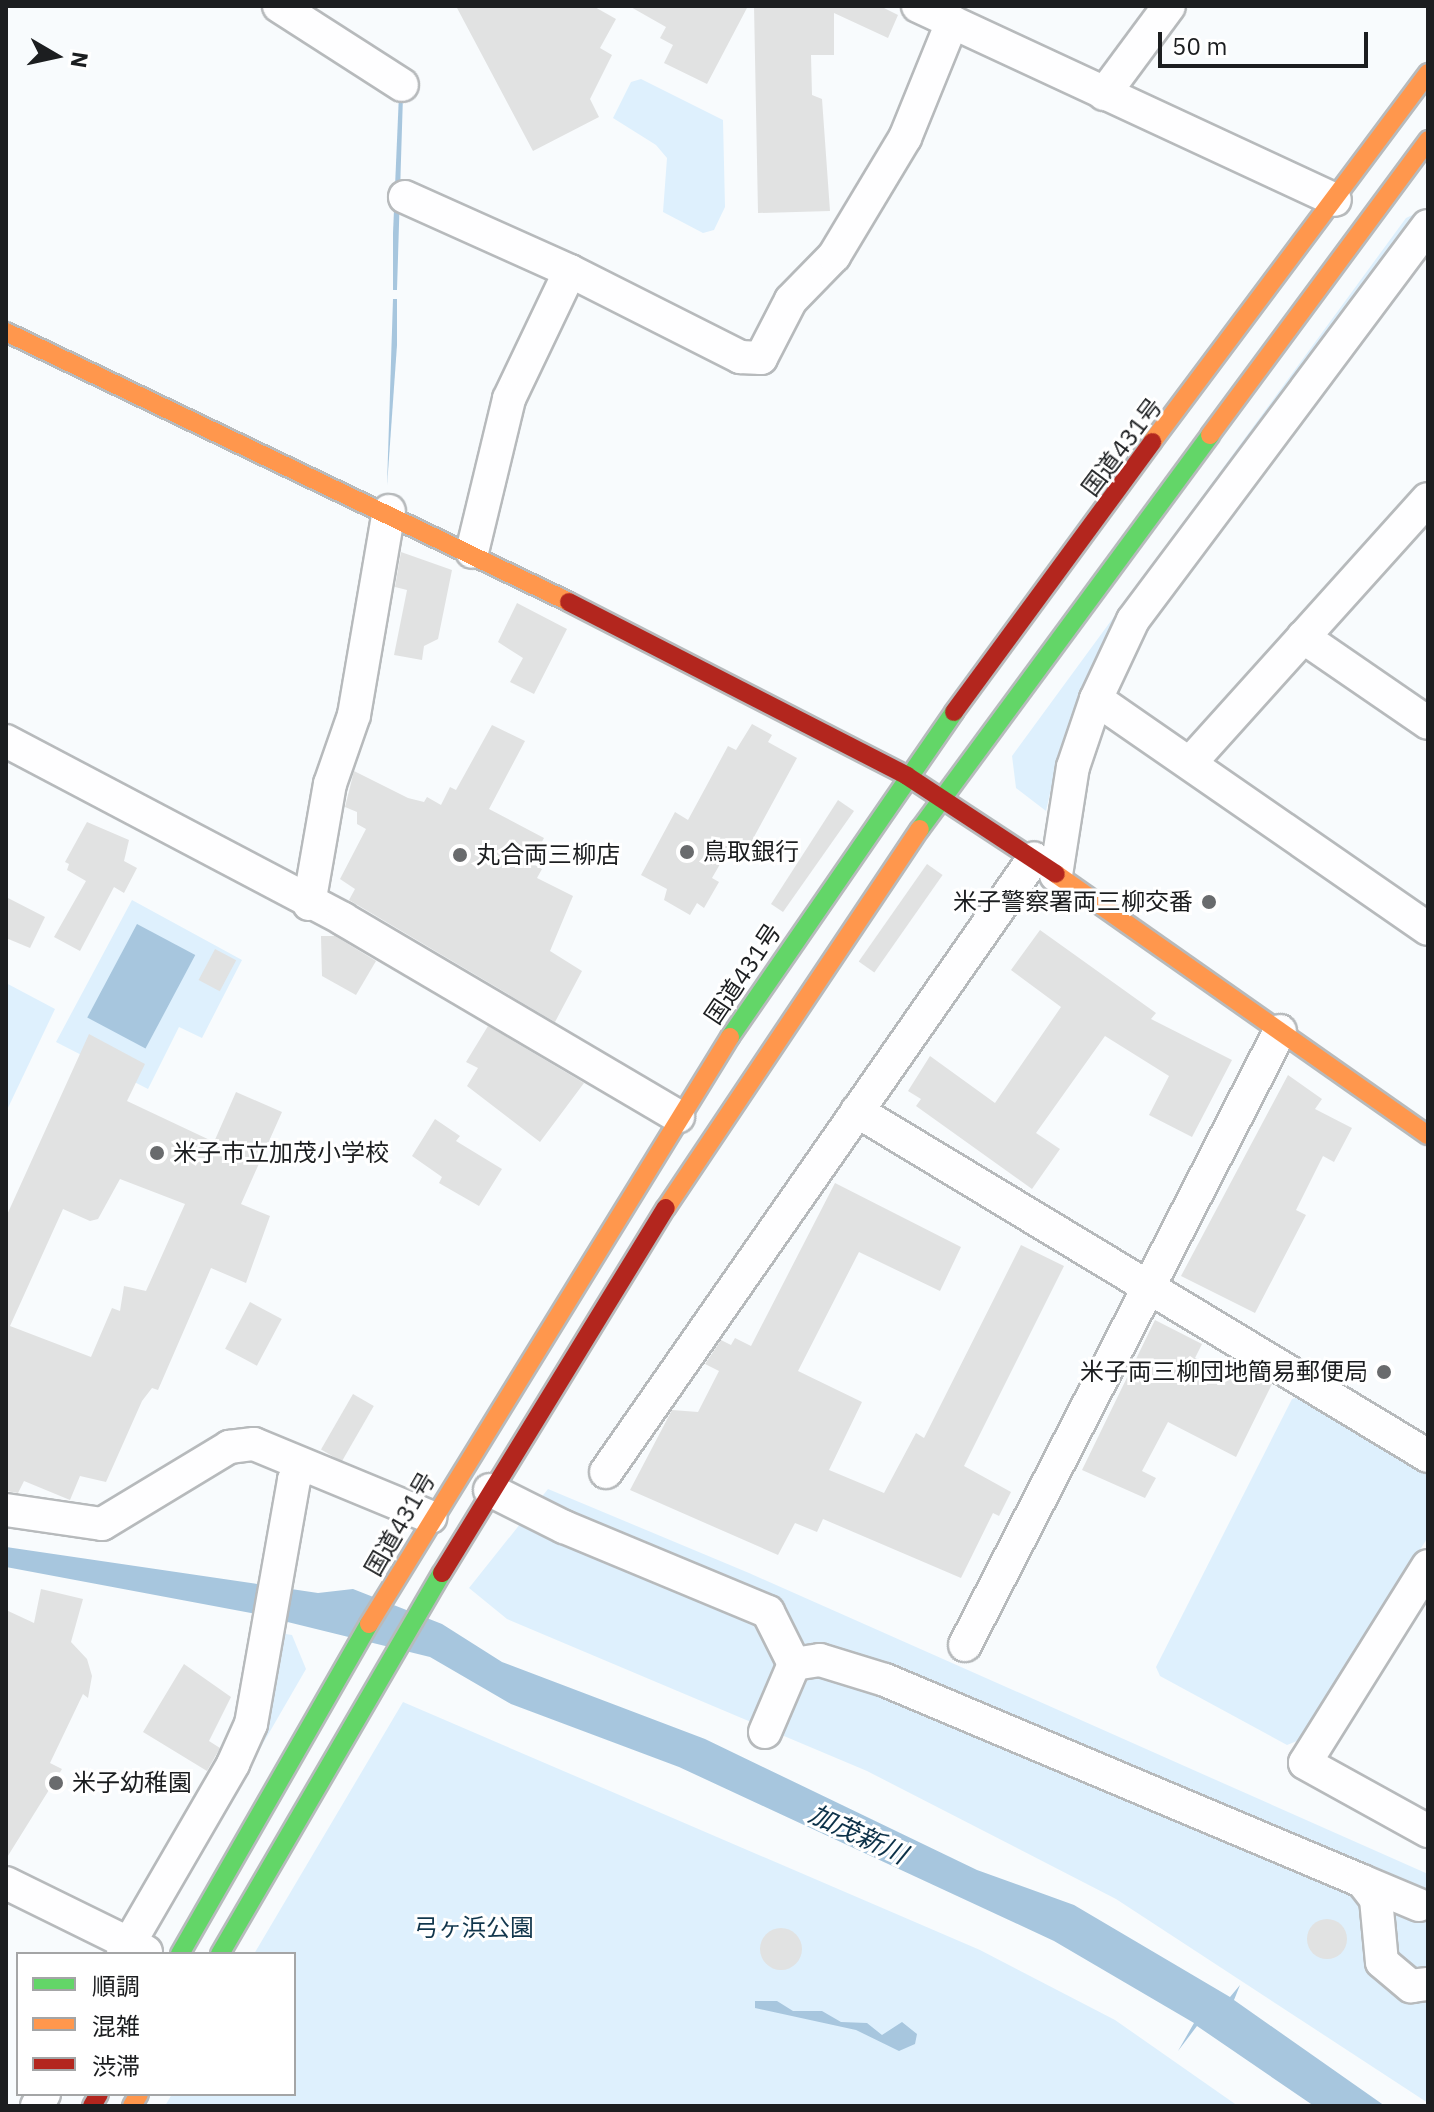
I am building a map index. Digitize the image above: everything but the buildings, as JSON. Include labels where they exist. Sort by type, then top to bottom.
[{"type":"main road","name":"国道431号","points":[[181,1952],[430,1517],[678,1116],[907,776],[1428,73]]},
{"type":"main road","points":[[221,1952],[443,1568],[710,1137],[942,797],[1428,140]]},
{"type":"main road","points":[[6,332],[389,511],[907,776],[1045,866],[1428,1135]]},
{"type":"street","points":[[279,6],[402,85]]},
{"type":"street","points":[[918,6],[1335,200]]},
{"type":"street","points":[[1104,94],[1169,6]]},
{"type":"street","points":[[405,197],[570,271],[740,357],[761,358],[791,300],[834,256],[905,138],[952,22]]},
{"type":"street","points":[[606,1472],[857,1111],[1045,866],[1096,699],[1133,620],[1428,226]]},
{"type":"street","points":[[472,552],[509,399],[570,271]]},
{"type":"street","points":[[1190,763],[1427,500]]},
{"type":"street","points":[[309,904],[330,784],[354,715],[389,511]]},
{"type":"street","points":[[1303,637],[1428,723]]},
{"type":"street","points":[[1096,699],[1428,929]]},
{"type":"street","points":[[6,741],[309,904],[678,1116]]},
{"type":"street","points":[[965,1645],[1280,1031]]},
{"type":"street","points":[[857,1111],[1428,1456]]},
{"type":"street","points":[[6,1510],[102,1524],[239,1444],[254,1444],[430,1517]]},
{"type":"street","points":[[8,1890],[134,1950],[248,1732],[294,1480],[301,1466]]},
{"type":"street","points":[[490,1490],[564,1527],[768,1612],[794,1664],[765,1732]]},
{"type":"street","points":[[1428,1566],[1305,1763],[1428,1831]]},
{"type":"street","points":[[794,1664],[820,1660],[885,1680],[1424,1906]]},
{"type":"street","points":[[1362,1881],[1376,1899],[1382,1962],[1395,1977],[1411,1986],[1428,1984]]},
{"type":"street","points":[[1382,1938],[1391,1916],[1424,1906]]},
{"type":"green space","points":[[641,79],[723,120],[725,207],[714,230],[703,233],[663,212],[667,158],[656,145],[613,118],[631,82]]},
{"type":"green space","points":[[1425,209],[1106,645],[1088,677],[1057,763],[1046,811],[1016,788],[1012,756],[1406,218]]},
{"type":"green space","points":[[132,900],[242,960],[202,1038],[179,1027],[148,1089],[56,1042]]},
{"type":"green space","points":[[6,983],[55,1009],[6,1112]]},
{"type":"green space","points":[[1305,1395],[1428,1470],[1428,1537],[1302,1739],[1287,1745],[1160,1676],[1156,1667],[1292,1399]]},
{"type":"green space","points":[[548,1489],[749,1573],[1428,1874],[1428,2103],[1116,1899],[867,1771],[507,1619],[469,1588]]},
{"type":"green space","points":[[280,1633],[292,1635],[306,1669],[153,1934]]},
{"type":"green space","name":"弓ヶ浜公園","points":[[403,1702],[980,1950],[1115,2020],[1238,2106],[165,2106],[171,2096],[296,2096],[296,1952],[255,1952]]},
{"type":"water","points":[[399,94],[403,95],[397,290],[393,290],[393,233]]},
{"type":"water","points":[[393,299],[397,299],[397,345],[387,486]]},
{"type":"water","points":[[137,924],[195,955],[146,1049],[87,1018]]},
{"type":"water","name":"加茂新川","points":[[6,1547],[318,1593],[353,1589],[442,1624],[502,1662],[705,1739],[977,1870],[1074,1905],[1230,1997],[1240,1985],[1234,2000],[1385,2106],[1314,2106],[1197,2026],[1178,2051],[1194,2023],[1054,1941],[679,1767],[511,1704],[430,1657],[251,1613],[6,1567]]},
{"type":"water","points":[[755,2001],[777,2001],[793,2011],[822,2011],[841,2022],[867,2023],[882,2035],[902,2022],[917,2034],[915,2044],[899,2051],[856,2030],[755,2008]]},
{"type":"traffic: fast","points":[[920,829],[1210,435]]},
{"type":"traffic: fast","points":[[730,1037],[954,712]]},
{"type":"traffic: fast","points":[[221,1952],[442,1573]]},
{"type":"traffic: fast","points":[[181,1952],[369,1624]]},
{"type":"traffic: slow","points":[[1152,442],[1428,73]]},
{"type":"traffic: slow","points":[[1210,435],[1428,140]]},
{"type":"traffic: slow","points":[[6,332],[569,602]]},
{"type":"traffic: slow","points":[[666,1208],[920,829]]},
{"type":"traffic: slow","points":[[1056,874],[1428,1135]]},
{"type":"traffic: slow","points":[[369,1624],[730,1037]]},
{"type":"traffic: slow","points":[[132,2106],[138,2096]]},
{"type":"traffic: jam","points":[[954,712],[1152,442]]},
{"type":"traffic: jam","points":[[569,602],[907,776],[1056,874]]},
{"type":"traffic: jam","points":[[442,1573],[666,1208]]},
{"type":"traffic: jam","points":[[92,2106],[98,2096]]},
{"type":"place","name":"鳥取銀行","points":[[687,852]]},
{"type":"place","name":"丸合両三柳店","points":[[460,855]]},
{"type":"place","name":"米子警察署両三柳交番","points":[[1209,902]]},
{"type":"place","name":"米子市立加茂小学校","points":[[157,1153]]},
{"type":"place","name":"米子両三柳団地簡易郵便局","points":[[1384,1372]]},
{"type":"place","name":"米子幼稚園","points":[[56,1783]]}]
